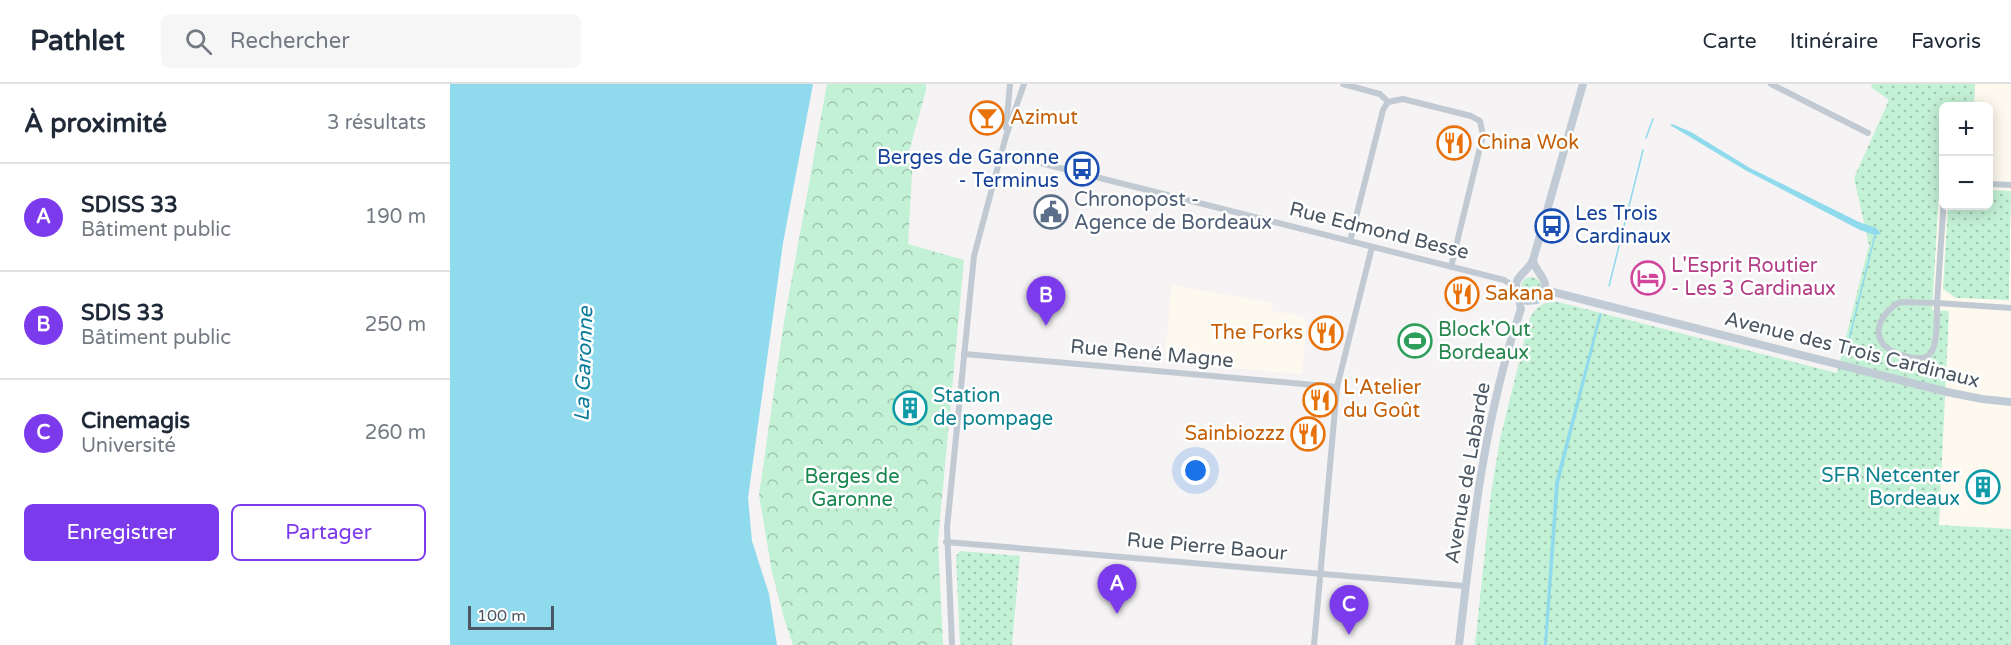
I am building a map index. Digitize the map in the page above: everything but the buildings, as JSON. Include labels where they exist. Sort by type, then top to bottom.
[{"type":"main road","points":[[1531,301],[1524,300],[1517,291],[1522,274],[1533,260],[1583,84]]},
{"type":"main road","points":[[1521,309],[1531,301],[1540,298],[1545,290],[1544,279],[1533,260]]},
{"type":"main road","points":[[1522,274],[1532,271],[1539,273]]},
{"type":"main road","name":"Avenue des Trois Cardinaux","points":[[1545,290],[1947,392],[2011,402]]},
{"type":"main road","name":"Avenue de Labarde","points":[[1459,645],[1485,444],[1521,309],[1517,291]]},
{"type":"street","points":[[1006,136],[1010,84]]},
{"type":"street","points":[[952,645],[946,542],[974,256],[1001,153],[1024,84]]},
{"type":"street","points":[[1343,84],[1380,94],[1388,102]]},
{"type":"street","points":[[1771,84],[1869,133]]},
{"type":"street","points":[[1350,241],[1383,110],[1388,102],[1399,99],[1471,116],[1482,125],[1484,135],[1450,267]]},
{"type":"street","name":"Rue Edmond Besse","points":[[1001,153],[1504,280],[1517,291]]},
{"type":"street","points":[[1993,184],[2011,185]]},
{"type":"street","points":[[1943,210],[1937,303],[1934,348],[1929,355],[1922,358],[1910,357],[1884,345],[1878,335],[1880,324],[1885,314],[1900,302],[1937,303],[2011,308]]},
{"type":"street","points":[[1314,645],[1337,387],[1372,247]]},
{"type":"street","name":"Rue Edmond Besse","points":[[1504,280],[1522,274]]},
{"type":"street","name":"Rue René Magne","points":[[964,354],[1337,387]]},
{"type":"street","name":"Rue Pierre Baour","points":[[946,542],[1465,586]]},
{"type":"shaded area","points":[[1975,84],[2011,84],[2011,529],[1939,525],[1948,311],[1932,311],[1939,192],[1939,210],[1993,210],[1993,102],[1974,102]]},
{"type":"shaded area","points":[[1171,285],[1273,303],[1272,312],[1289,313],[1307,319],[1302,374],[1165,363]]},
{"type":"green space","name":"Berges de Garonne","points":[[827,84],[926,84],[909,152],[913,156],[908,244],[964,260],[938,541],[943,645],[793,645],[772,572],[759,495],[784,322]]},
{"type":"green space","points":[[1872,84],[1975,84],[1974,102],[1939,102],[1939,192],[1932,310],[1949,311],[1939,525],[2011,529],[2011,645],[1475,645],[1491,494],[1500,439],[1530,318],[1535,310],[1541,305],[1558,302],[1837,373],[1869,245],[1854,178],[1889,100],[1871,87]]},
{"type":"green space","points":[[1993,190],[2011,191],[2009,300],[1956,298],[1943,289],[1948,210],[1993,210]]},
{"type":"green space","points":[[1531,277],[1538,280],[1541,287],[1538,294],[1531,297],[1524,294],[1521,287],[1524,280]]},
{"type":"green space","points":[[960,551],[1020,556],[1012,645],[960,645],[956,556]]},
{"type":"water","name":"La Garonne","points":[[450,84],[813,84],[783,243],[748,498],[752,541],[769,594],[777,645],[450,645]]},
{"type":"water","points":[[1670,125],[1691,132],[1750,168],[1859,222],[1876,228],[1881,234],[1875,235],[1860,230],[1745,170]]},
{"type":"water","points":[[1602,313],[1559,483],[1547,645],[1544,645],[1555,483],[1599,314]]},
{"type":"waterway","points":[[1646,138],[1653,119]]},
{"type":"waterway","points":[[1609,286],[1643,150]]},
{"type":"waterway","points":[[1846,352],[1875,235]]},
{"type":"place","name":"Azimut","points":[[987,118]]},
{"type":"place","name":"China Wok","points":[[1454,143]]},
{"type":"place","name":"Berges de Garonne - Terminus","points":[[1082,169]]},
{"type":"place","name":"Chronopost - Agence de Bordeaux","points":[[1051,212]]},
{"type":"place","name":"Les Trois Cardinaux","points":[[1552,226]]},
{"type":"place","name":"L'Esprit Routier - Les 3 Cardinaux","points":[[1648,278]]},
{"type":"place","name":"Sakana","points":[[1462,294]]},
{"type":"place","name":"SDIS 33","points":[[1046,326]]},
{"type":"place","name":"The Forks","points":[[1326,333]]},
{"type":"place","name":"Block'Out Bordeaux","points":[[1415,341]]},
{"type":"place","name":"L'Atelier du Goût","points":[[1320,400]]},
{"type":"place","name":"Station de pompage","points":[[910,408]]},
{"type":"place","name":"Sainbiozzz","points":[[1308,434]]},
{"type":"place","name":"SFR Netcenter Bordeaux","points":[[1983,487]]},
{"type":"place","name":"SDISS 33","points":[[1117,614]]},
{"type":"place","name":"Cinemagis","points":[[1349,635]]}]
